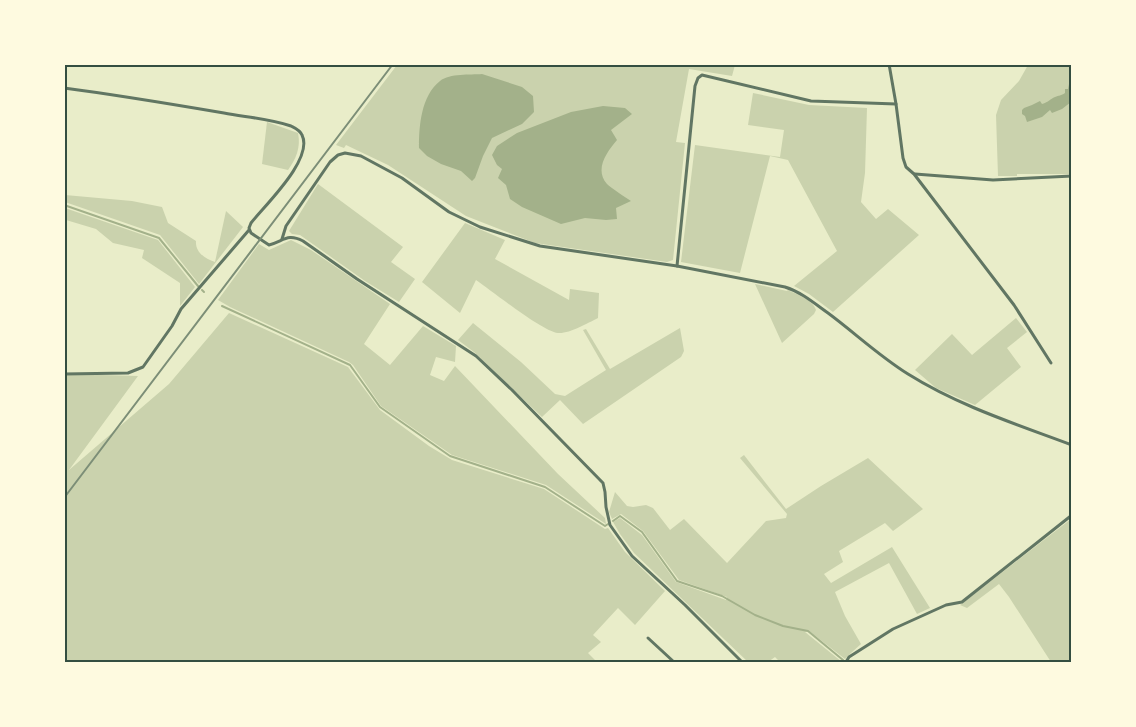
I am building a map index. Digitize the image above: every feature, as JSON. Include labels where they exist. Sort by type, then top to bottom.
[{"type":"street","points":[[889,64],[906,168],[914,174],[964,238],[1014,305],[1052,363]]},
{"type":"street","points":[[677,266],[694,86],[702,75],[811,101],[896,104]]},
{"type":"street","points":[[64,88],[276,123],[298,130],[303,142],[302,153],[294,171],[251,223],[250,231],[181,309],[143,367],[128,373],[64,374]]},
{"type":"street","points":[[282,239],[286,226],[330,162],[338,155],[351,153],[362,156],[402,178],[449,212],[480,227],[514,239],[540,246],[677,266],[795,290],[842,323],[884,358],[930,387],[973,408],[1071,445]]},
{"type":"street","points":[[914,174],[993,180],[1071,176]]},
{"type":"street","points":[[250,231],[269,245],[290,237],[303,241],[483,363],[603,483],[610,525],[632,556],[685,605],[742,663]]},
{"type":"street","points":[[846,663],[849,657],[893,628],[946,605],[962,602],[1071,515]]},
{"type":"street","points":[[648,638],[674,663]]},
{"type":"shaded area","points":[[397,65],[735,65],[732,76],[689,69],[676,142],[685,143],[673,260],[667,262],[535,243],[466,216],[388,165],[346,145],[344,148],[336,145]]},
{"type":"shaded area","points":[[1028,65],[1071,65],[1071,174],[998,176],[996,115],[1001,100],[1019,81]]},
{"type":"shaded area","points":[[482,74],[522,87],[533,96],[534,112],[522,124],[492,138],[472,181],[461,171],[427,156],[419,148],[420,130],[425,103],[440,81],[455,76]]},
{"type":"shaded area","points":[[1071,83],[1071,102],[1062,109],[1052,113],[1050,110],[1042,117],[1027,122],[1022,114],[1024,108],[1040,101],[1042,104],[1064,94],[1065,89],[1068,89]]},
{"type":"shaded area","points":[[753,93],[809,105],[867,108],[865,173],[861,202],[876,219],[888,209],[919,235],[833,312],[794,286],[837,251],[788,160],[770,156],[740,273],[681,262],[695,145],[780,157],[784,130],[748,125]]},
{"type":"shaded area","points":[[603,106],[625,108],[632,114],[611,130],[617,140],[606,155],[602,167],[603,178],[607,184],[631,201],[616,208],[617,219],[585,218],[561,224],[522,207],[510,199],[506,185],[498,178],[502,169],[492,155],[497,146],[517,133],[571,112]]},
{"type":"shaded area","points":[[267,122],[298,133],[297,153],[288,170],[262,164]]},
{"type":"shaded area","points":[[318,184],[403,247],[391,262],[415,279],[399,302],[300,235],[289,231]]},
{"type":"shaded area","points":[[65,195],[132,201],[162,207],[168,223],[196,241],[201,254],[215,262],[226,211],[243,227],[199,284],[160,235],[65,202]]},
{"type":"shaded area","points":[[65,208],[158,240],[195,287],[180,306],[180,283],[142,258],[144,250],[113,243],[96,229],[66,220],[65,223]]},
{"type":"shaded area","points":[[465,223],[505,240],[495,259],[569,300],[570,289],[599,293],[598,318],[573,330],[562,333],[551,331],[476,280],[460,313],[422,282]]},
{"type":"shaded area","points":[[291,240],[311,250],[390,304],[364,344],[390,365],[423,326],[456,346],[455,362],[436,357],[430,375],[444,381],[455,366],[558,474],[605,518],[606,524],[546,485],[452,455],[381,406],[349,362],[218,300],[259,244],[269,250]]},
{"type":"shaded area","points":[[755,284],[788,290],[808,301],[816,310],[782,343]]},
{"type":"shaded area","points":[[229,313],[348,367],[380,410],[452,460],[544,489],[605,529],[608,528],[625,552],[665,591],[635,625],[618,608],[593,635],[601,642],[588,653],[597,662],[65,662],[65,374],[138,376],[69,470],[169,384]]},
{"type":"shaded area","points":[[1016,318],[1027,332],[1007,348],[1021,367],[975,405],[936,388],[915,370],[952,334],[972,355]]},
{"type":"shaded area","points":[[473,323],[521,362],[555,394],[565,396],[606,370],[583,330],[586,329],[610,369],[680,328],[684,351],[681,357],[583,424],[560,400],[542,417],[474,352],[458,340]]},
{"type":"shaded area","points":[[744,455],[786,509],[868,458],[923,509],[893,531],[885,523],[839,551],[843,562],[824,574],[831,583],[892,547],[930,608],[917,614],[889,563],[835,592],[861,644],[845,659],[809,631],[805,632],[842,662],[780,662],[775,657],[768,662],[748,662],[634,553],[613,522],[620,518],[642,535],[676,582],[726,600],[727,597],[679,580],[643,531],[621,514],[612,519],[609,512],[615,492],[627,506],[646,505],[653,508],[670,530],[684,519],[727,563],[766,521],[786,518],[787,514],[740,458]]},
{"type":"shaded area","points":[[1071,519],[1071,662],[1051,662],[999,584],[967,608],[960,605]]},
{"type":"waterway","points":[[64,205],[159,238],[198,286]]},
{"type":"waterway","points":[[222,306],[350,365],[380,407],[450,456],[545,487],[605,526],[608,524]]},
{"type":"waterway","points":[[613,521],[620,516],[642,532],[677,581],[722,596],[755,615],[783,626],[808,631],[843,660]]},
{"type":"railway","points":[[64,498],[393,64]]}]
